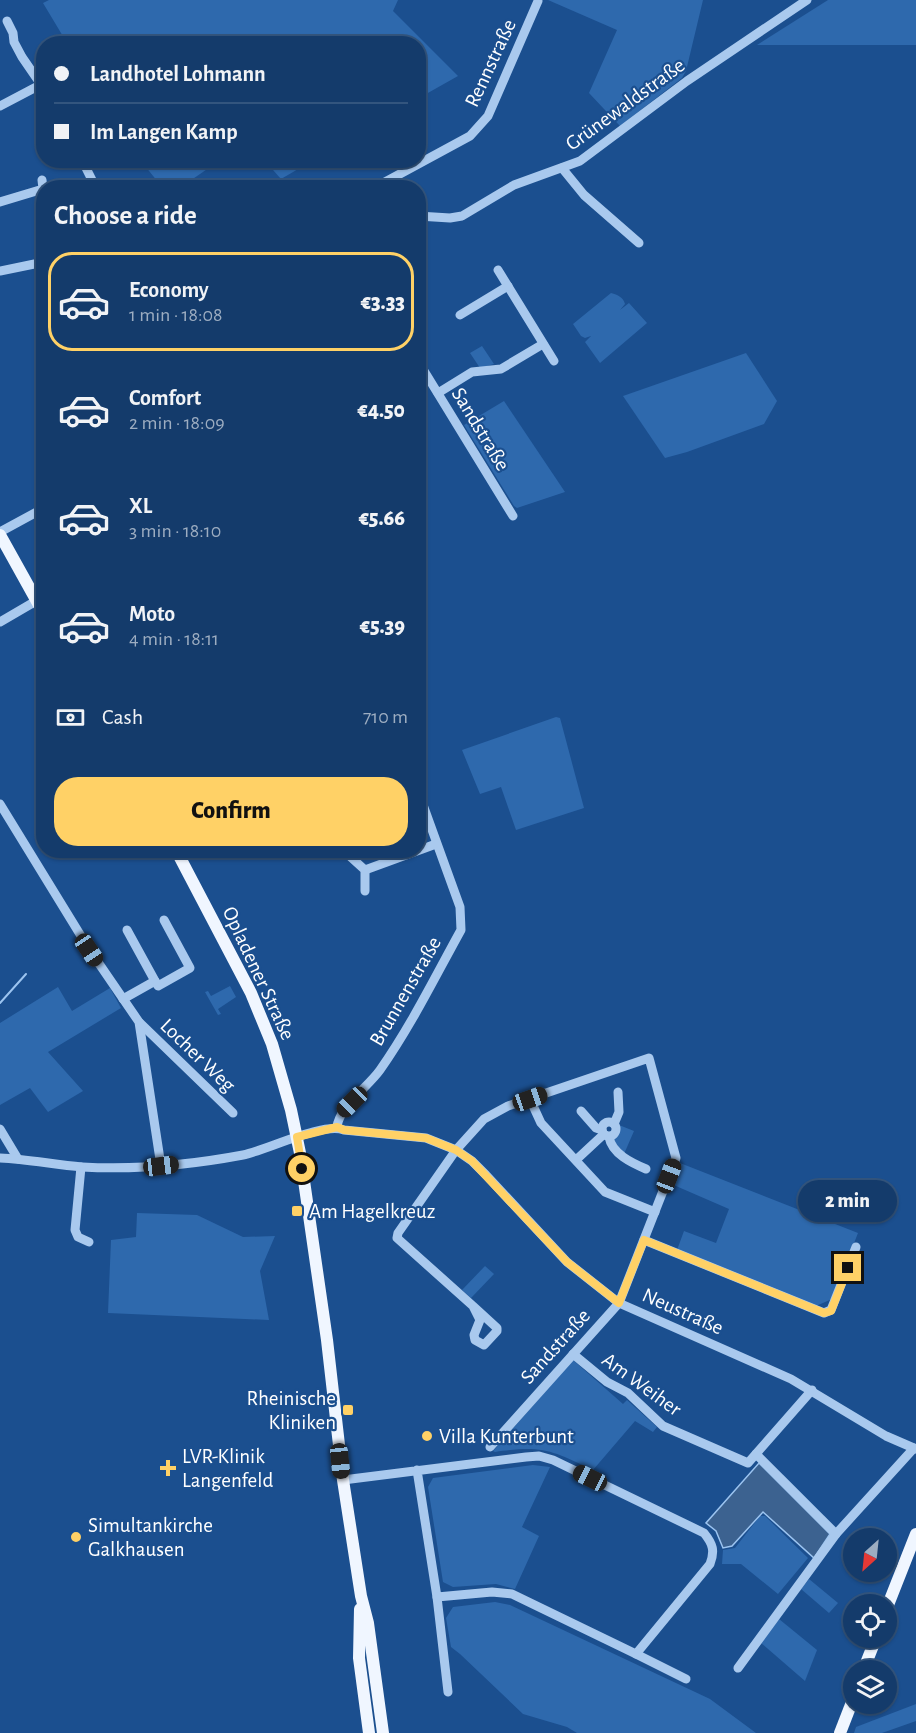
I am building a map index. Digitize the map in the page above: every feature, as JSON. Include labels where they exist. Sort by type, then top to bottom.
[{"type":"main road","points":[[0,533],[36,601]]},
{"type":"main road","name":"Opladener Straße","points":[[180,858],[234,957],[260,1012],[281,1072],[297,1137],[330,1366],[343,1480],[361,1596]]},
{"type":"main road","points":[[892,1594],[916,1534]]},
{"type":"main road","points":[[361,1596],[359,1658],[369,1733]]},
{"type":"main road","points":[[361,1596],[368,1623],[383,1733]]},
{"type":"main road","points":[[840,1733],[847,1714]]},
{"type":"street","name":"Grünewaldstraße","points":[[426,216],[450,218],[462,216],[514,185],[588,156],[687,81],[807,0]]},
{"type":"street","name":"Rennstraße","points":[[426,160],[470,136],[488,116],[538,1]]},
{"type":"street","points":[[8,21],[14,42],[36,77]]},
{"type":"street","points":[[2,102],[36,89]]},
{"type":"street","name":"Rennstraße","points":[[389,180],[411,168]]},
{"type":"street","points":[[562,168],[584,195],[639,243]]},
{"type":"street","points":[[0,202],[36,191]]},
{"type":"street","points":[[0,271],[36,264]]},
{"type":"street","points":[[498,270],[554,361]]},
{"type":"street","points":[[460,315],[508,286]]},
{"type":"street","points":[[438,393],[472,372],[501,369],[543,344]]},
{"type":"street","name":"Sandstraße","points":[[426,374],[513,516]]},
{"type":"street","points":[[0,533],[36,513]]},
{"type":"street","points":[[0,622],[36,601]]},
{"type":"street","name":"Locher Weg","points":[[0,804],[89,950],[139,1022],[233,1113]]},
{"type":"street","name":"Brunnenstraße","points":[[337,1127],[338,1119],[343,1111],[380,1071],[461,930],[460,908],[426,815]]},
{"type":"street","points":[[426,848],[436,844]]},
{"type":"street","points":[[352,858],[365,870],[365,891]]},
{"type":"street","points":[[365,870],[398,858]]},
{"type":"street","points":[[127,930],[158,986],[190,968],[164,920]]},
{"type":"street","points":[[123,999],[155,981]]},
{"type":"street","name":"Locher Weg","points":[[139,1022],[161,1166]]},
{"type":"street","name":"Sandstraße","points":[[490,1447],[619,1303],[675,1158],[649,1058],[530,1099]]},
{"type":"street","points":[[576,1160],[605,1134],[606,1123],[614,1124],[620,1112],[618,1092]]},
{"type":"street","points":[[473,1306],[397,1238],[398,1233],[456,1150],[484,1119],[508,1106],[530,1099],[541,1123],[605,1192],[655,1212]]},
{"type":"street","points":[[581,1111],[596,1128],[605,1134],[610,1143],[628,1162],[646,1169]]},
{"type":"street","name":"Neustraße","points":[[0,1158],[81,1167],[161,1166],[252,1153],[297,1137],[337,1127],[344,1130],[426,1138],[456,1150],[472,1161],[567,1262],[619,1303],[791,1378],[886,1436],[915,1448]]},
{"type":"street","points":[[0,1129],[18,1159]]},
{"type":"street","points":[[81,1167],[75,1230],[78,1237],[89,1242]]},
{"type":"street","points":[[644,1240],[824,1313],[831,1311],[856,1247]]},
{"type":"street","name":"Am Weiher","points":[[573,1354],[607,1382],[628,1393],[663,1426],[748,1463],[756,1454]]},
{"type":"street","points":[[812,1390],[756,1454],[836,1534]]},
{"type":"street","points":[[738,1668],[836,1534],[915,1448]]},
{"type":"street","points":[[343,1480],[539,1456],[553,1460],[704,1533],[714,1547],[710,1564],[636,1654]]},
{"type":"street","points":[[417,1470],[448,1692]]},
{"type":"street","points":[[436,1597],[492,1592],[512,1594],[686,1679]]},
{"type":"shaded area","points":[[49,0],[398,0],[393,11],[418,36],[63,36],[43,3]]},
{"type":"shaded area","points":[[548,0],[703,0],[686,71],[682,78],[620,126],[589,93],[617,30]]},
{"type":"shaded area","points":[[828,0],[916,0],[916,45],[757,45]]},
{"type":"shaded area","points":[[426,44],[458,76],[426,94]]},
{"type":"shaded area","points":[[147,168],[209,168],[191,180],[156,180]]},
{"type":"shaded area","points":[[271,168],[300,168],[281,179]]},
{"type":"shaded area","points":[[611,293],[620,297],[624,302],[620,310],[629,303],[647,323],[600,363],[585,342],[591,336],[585,338],[581,336],[573,324]]},
{"type":"shaded area","points":[[482,346],[494,364],[480,368],[470,353]]},
{"type":"shaded area","points":[[746,353],[777,401],[764,424],[665,458],[623,396]]},
{"type":"shaded area","points":[[504,401],[565,492],[517,508],[514,506],[464,425]]},
{"type":"shaded area","points":[[556,717],[560,718],[584,808],[516,830],[501,787],[480,794],[462,750]]},
{"type":"shaded area","points":[[230,986],[236,997],[218,1009],[221,1014],[218,1015],[205,992],[208,991],[211,996]]},
{"type":"shaded area","points":[[58,987],[72,1011],[110,988],[121,1008],[48,1052],[83,1091],[48,1112],[30,1088],[0,1105],[0,1023]]},
{"type":"shaded area","points":[[619,1125],[634,1131],[624,1154],[613,1140],[619,1133]]},
{"type":"shaded area","points":[[680,1163],[858,1233],[832,1299],[816,1306],[677,1250],[684,1231],[716,1243],[729,1209],[669,1183],[676,1166]]},
{"type":"shaded area","points":[[137,1213],[197,1215],[243,1237],[275,1236],[260,1271],[269,1320],[108,1313],[111,1240],[136,1237]]},
{"type":"shaded area","points":[[485,1266],[494,1274],[471,1298],[462,1290]]},
{"type":"shaded area","points":[[573,1360],[623,1404],[627,1400],[657,1427],[653,1432],[635,1421],[593,1470],[567,1458],[536,1449],[493,1451]]},
{"type":"shaded area","points":[[759,1463],[830,1534],[814,1558],[763,1512],[732,1546],[723,1548],[716,1531],[706,1523]]},
{"type":"shaded area","points":[[533,1465],[550,1467],[522,1527],[539,1536],[515,1589],[496,1584],[453,1587],[443,1582],[428,1487],[433,1478]]},
{"type":"shaded area","points":[[760,1516],[765,1516],[808,1558],[778,1594],[741,1564],[722,1564],[723,1550],[735,1548]]},
{"type":"shaded area","points":[[809,1579],[838,1603],[829,1613],[801,1589]]},
{"type":"shaded area","points":[[495,1602],[510,1605],[710,1699],[756,1733],[577,1733],[567,1727],[523,1714],[451,1647],[446,1618],[453,1607]]},
{"type":"shaded area","points":[[779,1619],[817,1650],[805,1681],[761,1643]]},
{"type":"shaded area","points":[[916,1704],[916,1721],[882,1733],[854,1733],[856,1727],[890,1714],[897,1714],[897,1711]]},
{"type":"waterway","points":[[0,1003],[26,974]]},
{"type":"place","name":"Am Hagelkreuz","points":[[297,1211]]},
{"type":"place","name":"Rheinische Kliniken","points":[[348,1410]]},
{"type":"place","name":"Villa Kunterbunt","points":[[427,1436]]},
{"type":"place","name":"LVR-Klinik Langenfeld","points":[[168,1468]]},
{"type":"place","name":"Simultankirche Galkhausen","points":[[76,1537]]},
{"type":"route","points":[[302,1169],[297,1137],[337,1127],[344,1130],[426,1138],[442,1143],[472,1161],[567,1262],[619,1303],[644,1240],[824,1313],[831,1311],[848,1268]]}]
